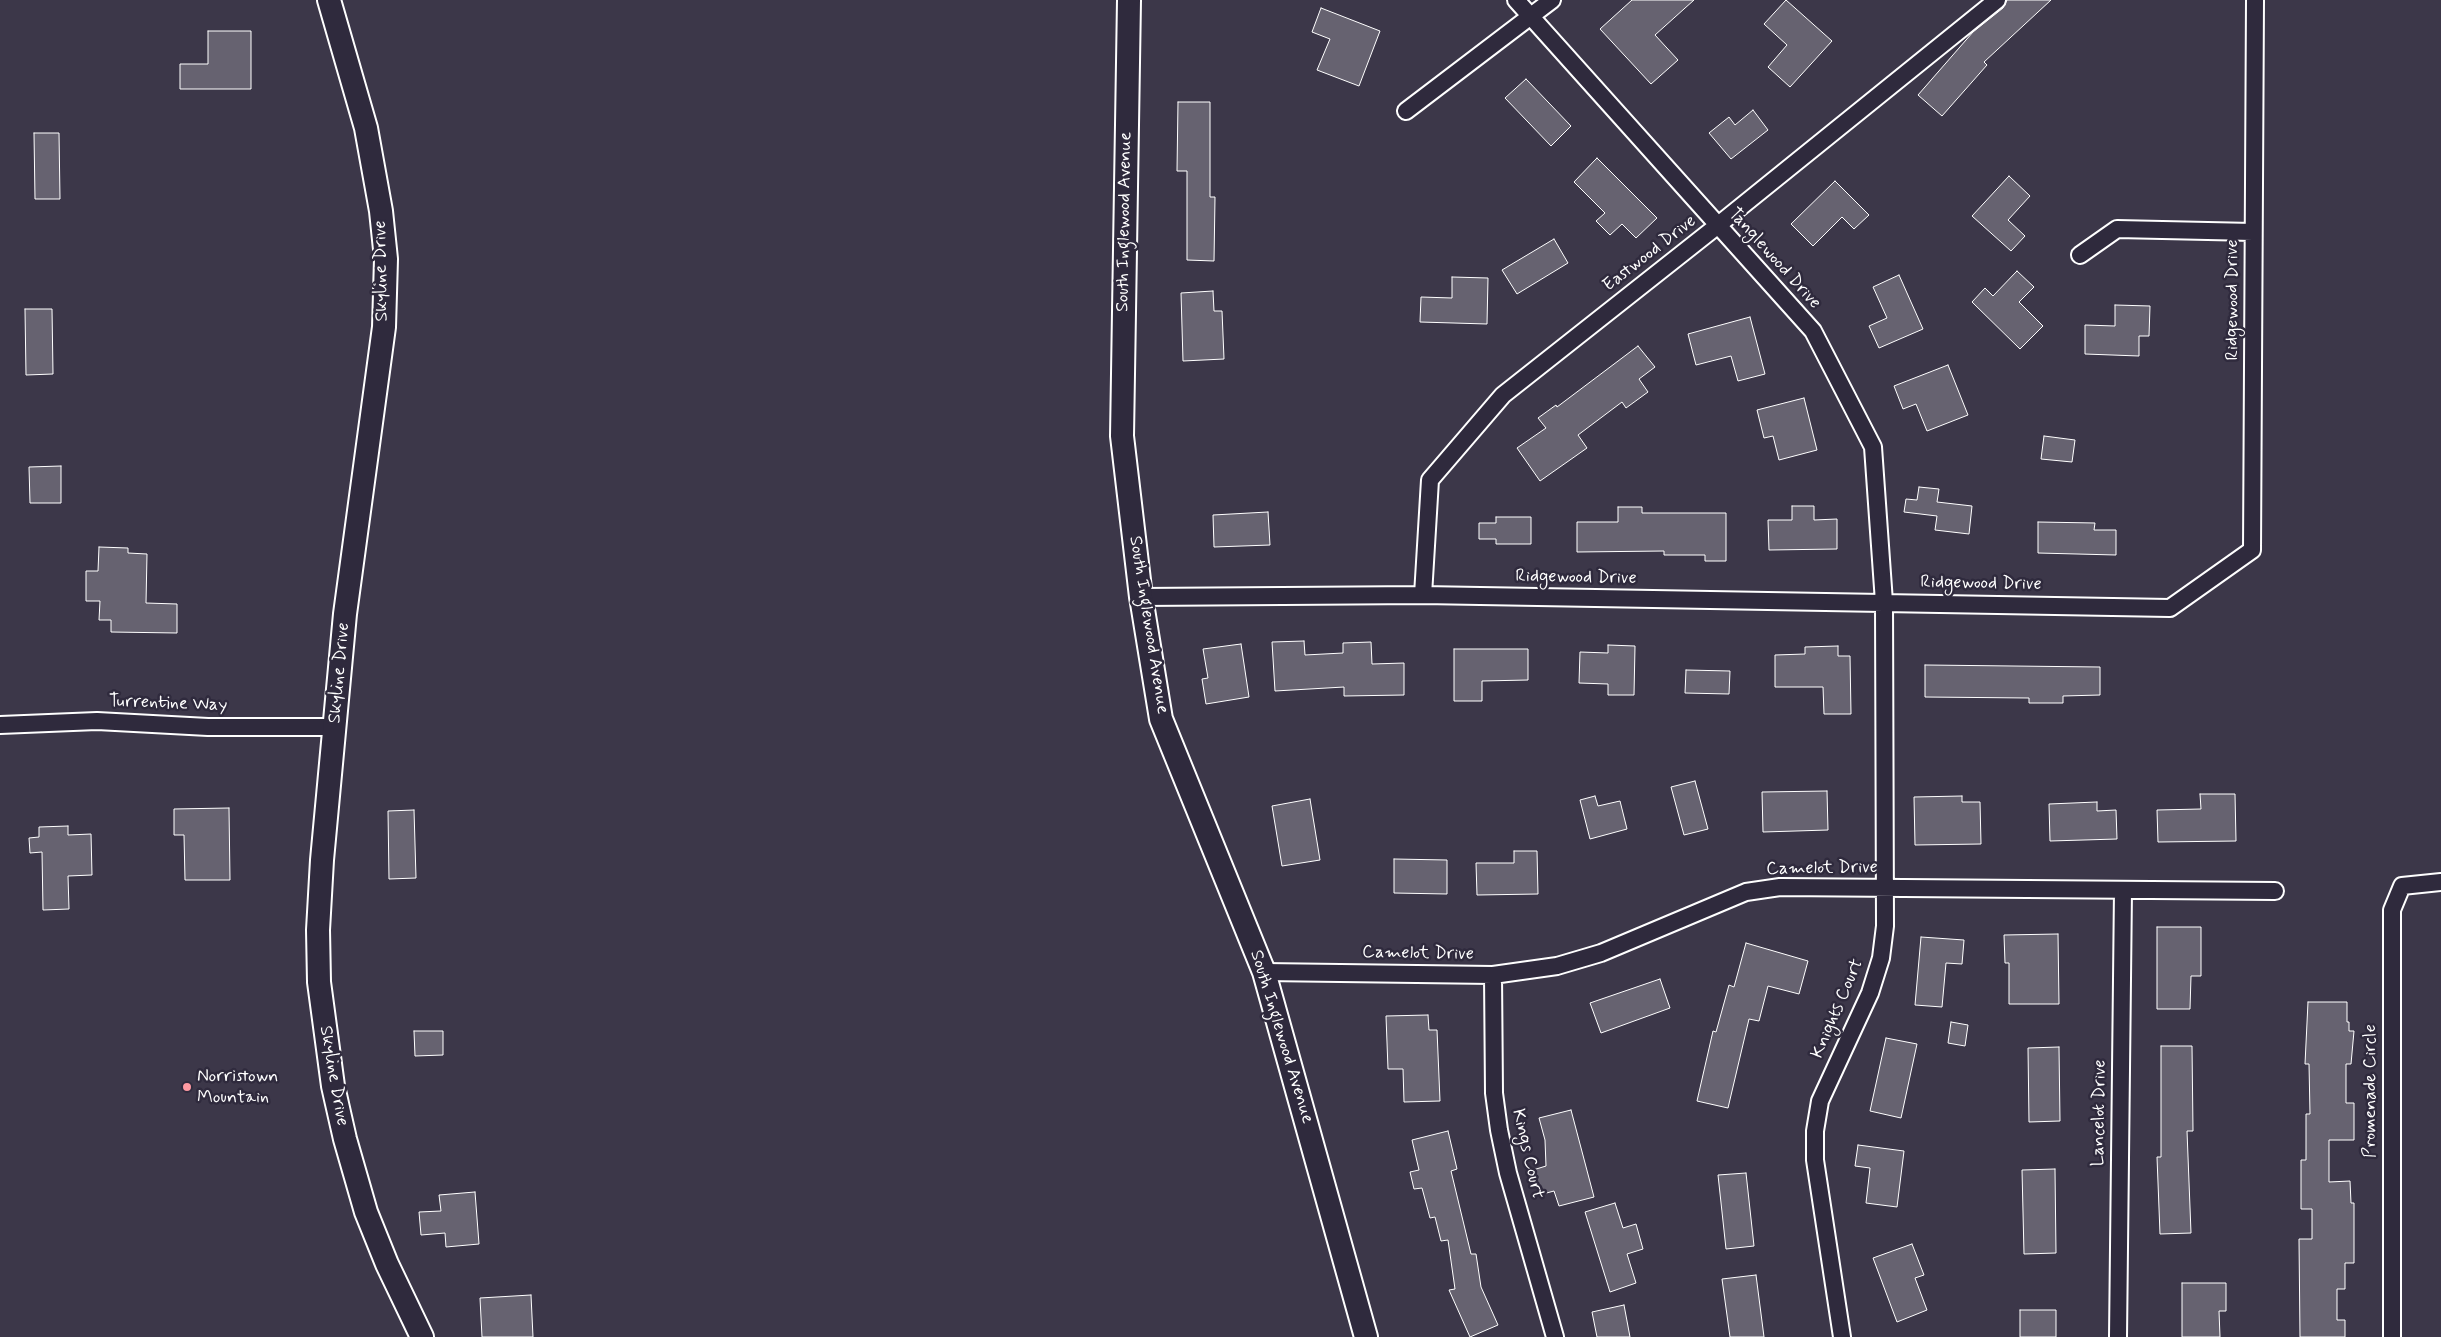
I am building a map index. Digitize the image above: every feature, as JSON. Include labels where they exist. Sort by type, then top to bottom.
[{"type":"street","name":"Skyline Drive","points":[[329,0],[366,128],[381,211],[386,259],[384,327],[345,614],[322,860],[318,930],[319,982],[325,1033],[341,1121],[366,1212],[387,1264],[422,1337]]},
{"type":"street","name":"South Inglewood Avenue","points":[[1129,0],[1122,436],[1141,597],[1161,719],[1264,972],[1366,1337]]},
{"type":"street","name":"Tanglewood Drive","points":[[1516,0],[1813,331],[1872,447],[1884,602]]},
{"type":"street","points":[[1406,111],[1531,18],[1552,0]]},
{"type":"street","name":"Eastwood Drive","points":[[1423,595],[1430,480],[1503,394],[1717,226],[1997,0]]},
{"type":"street","name":"Ridgewood Drive","points":[[1141,597],[1423,595],[2170,608],[2252,550],[2255,0]]},
{"type":"street","points":[[2080,255],[2117,229],[2253,232]]},
{"type":"street","name":"Knights Court","points":[[1842,1337],[1815,1160],[1815,1131],[1820,1101],[1870,992],[1881,958],[1885,926],[1884,602]]},
{"type":"street","name":"Turrentine Way","points":[[0,725],[97,721],[208,727],[335,727]]},
{"type":"street","name":"Promenade Circle","points":[[2392,1337],[2392,910],[2402,886],[2441,882]]},
{"type":"street","name":"Camelot Drive","points":[[1264,972],[1493,974],[1557,966],[1601,953],[1746,892],[1780,887],[2275,891]]},
{"type":"street","name":"Lancelot Drive","points":[[2118,1337],[2123,890]]},
{"type":"street","name":"Kings Court","points":[[1493,974],[1494,1093],[1499,1130],[1508,1173],[1555,1337]]},
{"type":"building","points":[[1632,0],[1694,0],[1655,35],[1678,60],[1651,84],[1600,29]]},
{"type":"building","points":[[1786,0],[1832,41],[1790,87],[1768,67],[1787,45],[1764,24]]},
{"type":"building","points":[[2007,0],[2051,0],[1984,62],[1987,65],[1942,116],[1918,95],[1973,32],[2003,8]]},
{"type":"building","points":[[1321,8],[1380,31],[1359,86],[1317,70],[1330,39],[1312,32]]},
{"type":"building","points":[[208,31],[251,31],[251,89],[180,89],[180,64],[208,64]]},
{"type":"building","points":[[1526,79],[1571,126],[1551,146],[1505,98]]},
{"type":"building","points":[[1178,102],[1210,102],[1210,197],[1215,197],[1214,261],[1187,260],[1187,171],[1177,171]]},
{"type":"building","points":[[1753,110],[1768,130],[1731,159],[1709,133],[1729,117],[1735,125]]},
{"type":"building","points":[[34,133],[59,133],[60,199],[35,199]]},
{"type":"building","points":[[1597,158],[1657,218],[1636,238],[1622,224],[1610,235],[1596,221],[1605,213],[1574,182]]},
{"type":"building","points":[[2009,176],[2030,196],[2008,220],[2025,236],[2011,251],[1972,216]]},
{"type":"building","points":[[1835,181],[1869,215],[1854,229],[1842,217],[1813,246],[1791,224]]},
{"type":"building","points":[[1554,239],[1568,263],[1517,294],[1502,270]]},
{"type":"building","points":[[2017,271],[2034,287],[2019,302],[2043,326],[2020,349],[1972,302],[1985,288],[1993,296]]},
{"type":"building","points":[[1899,275],[1923,329],[1879,348],[1869,326],[1887,318],[1873,287]]},
{"type":"building","points":[[1452,277],[1488,278],[1487,324],[1420,322],[1421,297],[1452,298]]},
{"type":"building","points":[[1213,291],[1214,311],[1222,311],[1224,359],[1183,361],[1181,293]]},
{"type":"building","points":[[2115,305],[2150,306],[2149,336],[2139,336],[2139,356],[2085,354],[2085,325],[2115,326]]},
{"type":"building","points":[[25,309],[52,309],[53,374],[26,375]]},
{"type":"building","points":[[1750,317],[1765,374],[1738,381],[1731,356],[1696,365],[1688,334]]},
{"type":"building","points":[[1638,346],[1655,367],[1639,379],[1648,392],[1626,408],[1622,402],[1578,435],[1587,448],[1540,481],[1517,448],[1546,428],[1538,418],[1556,405],[1557,407]]},
{"type":"building","points":[[1948,365],[1968,415],[1927,431],[1916,404],[1903,409],[1894,386]]},
{"type":"building","points":[[1804,398],[1817,450],[1779,460],[1773,436],[1764,438],[1757,410]]},
{"type":"building","points":[[2044,436],[2075,440],[2072,462],[2041,459]]},
{"type":"building","points":[[61,466],[61,503],[30,503],[29,467]]},
{"type":"building","points":[[1919,487],[1939,489],[1937,502],[1972,506],[1969,534],[1935,530],[1937,516],[1904,512],[1906,499],[1917,500]]},
{"type":"building","points":[[1792,506],[1814,506],[1814,520],[1837,519],[1837,549],[1769,550],[1768,520],[1792,520]]},
{"type":"building","points":[[1618,507],[1642,507],[1642,513],[1726,513],[1726,561],[1705,561],[1705,555],[1664,555],[1664,551],[1577,552],[1577,522],[1618,522]]},
{"type":"building","points":[[1268,512],[1270,545],[1214,547],[1213,515]]},
{"type":"building","points":[[1496,517],[1531,517],[1531,544],[1496,544],[1496,539],[1479,539],[1479,523],[1496,523]]},
{"type":"building","points":[[2038,522],[2095,523],[2094,530],[2116,530],[2116,555],[2038,553]]},
{"type":"building","points":[[99,547],[128,548],[128,553],[147,554],[146,603],[177,604],[177,633],[111,632],[111,620],[99,620],[100,601],[86,601],[86,571],[98,571]]},
{"type":"building","points":[[1304,641],[1305,655],[1343,653],[1343,643],[1371,642],[1372,664],[1404,663],[1404,695],[1344,696],[1344,687],[1275,691],[1272,642]]},
{"type":"building","points":[[1241,644],[1249,697],[1206,704],[1202,679],[1208,678],[1203,649]]},
{"type":"building","points":[[1608,645],[1635,646],[1634,695],[1608,695],[1608,684],[1579,683],[1580,652],[1608,653]]},
{"type":"building","points":[[1838,646],[1838,656],[1850,656],[1851,714],[1824,714],[1823,687],[1775,687],[1775,655],[1805,654],[1805,647]]},
{"type":"building","points":[[1454,649],[1528,649],[1528,680],[1482,681],[1482,701],[1454,701]]},
{"type":"building","points":[[1925,665],[2100,667],[2100,695],[2063,696],[2063,703],[2029,703],[2029,698],[1925,697]]},
{"type":"building","points":[[1686,670],[1730,671],[1729,694],[1685,693]]},
{"type":"building","points":[[1695,781],[1708,829],[1684,835],[1671,787]]},
{"type":"building","points":[[1827,791],[1828,830],[1763,832],[1762,792]]},
{"type":"building","points":[[2200,794],[2235,794],[2236,841],[2158,842],[2157,810],[2201,809]]},
{"type":"building","points":[[1595,796],[1598,806],[1620,801],[1627,829],[1590,839],[1580,800]]},
{"type":"building","points":[[1962,796],[1962,802],[1980,802],[1981,844],[1915,845],[1914,797]]},
{"type":"building","points":[[1310,799],[1320,860],[1282,866],[1272,806]]},
{"type":"building","points":[[2097,802],[2097,811],[2116,810],[2117,839],[2050,841],[2049,804]]},
{"type":"building","points":[[229,808],[230,880],[185,880],[184,835],[174,835],[174,809]]},
{"type":"building","points":[[414,810],[416,878],[389,879],[388,811]]},
{"type":"building","points":[[68,826],[68,835],[91,834],[92,875],[68,876],[69,909],[43,910],[42,852],[30,853],[29,838],[39,837],[39,827]]},
{"type":"building","points":[[1514,851],[1537,851],[1538,894],[1477,895],[1476,863],[1514,863]]},
{"type":"building","points":[[1394,859],[1447,860],[1447,894],[1394,893]]},
{"type":"building","points":[[2157,927],[2201,927],[2201,976],[2191,976],[2190,1009],[2157,1009]]},
{"type":"building","points":[[2058,934],[2059,1004],[2009,1004],[2009,963],[2005,963],[2004,935]]},
{"type":"building","points":[[1921,937],[1964,940],[1962,964],[1946,963],[1942,1007],[1915,1005]]},
{"type":"building","points":[[1746,943],[1808,961],[1799,994],[1768,986],[1759,1021],[1749,1019],[1728,1108],[1697,1101],[1713,1031],[1716,1032],[1729,985],[1734,987]]},
{"type":"building","points":[[1660,979],[1670,1008],[1601,1033],[1590,1003]]},
{"type":"building","points":[[2308,1002],[2347,1002],[2349,1031],[2354,1031],[2351,1064],[2346,1064],[2346,1103],[2354,1103],[2354,1140],[2329,1140],[2329,1182],[2350,1181],[2351,1203],[2354,1203],[2354,1263],[2345,1263],[2345,1289],[2337,1289],[2337,1320],[2345,1320],[2345,1337],[2300,1337],[2299,1239],[2312,1239],[2312,1209],[2301,1209],[2301,1160],[2306,1160],[2306,1114],[2310,1114],[2309,1064],[2305,1064]]},
{"type":"building","points":[[1428,1015],[1429,1030],[1437,1030],[1440,1101],[1404,1102],[1403,1069],[1388,1069],[1386,1016]]},
{"type":"building","points":[[1951,1022],[1968,1025],[1965,1046],[1948,1043]]},
{"type":"building","points":[[414,1031],[443,1031],[443,1055],[415,1056]]},
{"type":"building","points":[[1886,1038],[1917,1044],[1901,1118],[1870,1111]]},
{"type":"building","points":[[2161,1046],[2192,1046],[2193,1131],[2187,1131],[2191,1233],[2160,1234],[2157,1157],[2161,1157]]},
{"type":"building","points":[[2059,1047],[2060,1121],[2029,1122],[2028,1048]]},
{"type":"building","points":[[1571,1110],[1594,1197],[1559,1206],[1554,1191],[1539,1195],[1533,1170],[1546,1166],[1545,1140],[1539,1118]]},
{"type":"building","points":[[1448,1131],[1457,1169],[1451,1171],[1471,1254],[1476,1254],[1481,1287],[1498,1325],[1470,1337],[1449,1290],[1455,1289],[1448,1240],[1441,1241],[1435,1217],[1430,1218],[1422,1188],[1414,1189],[1410,1172],[1419,1170],[1412,1140]]},
{"type":"building","points":[[1858,1145],[1904,1151],[1897,1207],[1866,1203],[1870,1168],[1855,1166]]},
{"type":"building","points":[[2055,1169],[2056,1253],[2024,1254],[2022,1170]]},
{"type":"building","points":[[1746,1173],[1754,1246],[1726,1249],[1718,1175]]},
{"type":"building","points":[[475,1192],[479,1244],[446,1247],[445,1233],[421,1235],[419,1212],[441,1211],[439,1195]]},
{"type":"building","points":[[1615,1203],[1623,1228],[1636,1224],[1643,1249],[1627,1254],[1636,1283],[1610,1292],[1585,1212]]},
{"type":"building","points":[[1912,1244],[1924,1275],[1915,1278],[1927,1310],[1897,1322],[1873,1258]]},
{"type":"building","points":[[1756,1275],[1764,1337],[1730,1337],[1722,1279]]},
{"type":"building","points":[[2182,1283],[2226,1283],[2226,1311],[2219,1311],[2220,1337],[2182,1337]]},
{"type":"building","points":[[531,1295],[533,1337],[482,1337],[480,1298]]},
{"type":"building","points":[[1624,1305],[1630,1337],[1597,1337],[1592,1312]]},
{"type":"building","points":[[2020,1310],[2056,1310],[2056,1337],[2020,1337]]},
{"type":"place","name":"Norristown Mountain","points":[[187,1087]]}]
